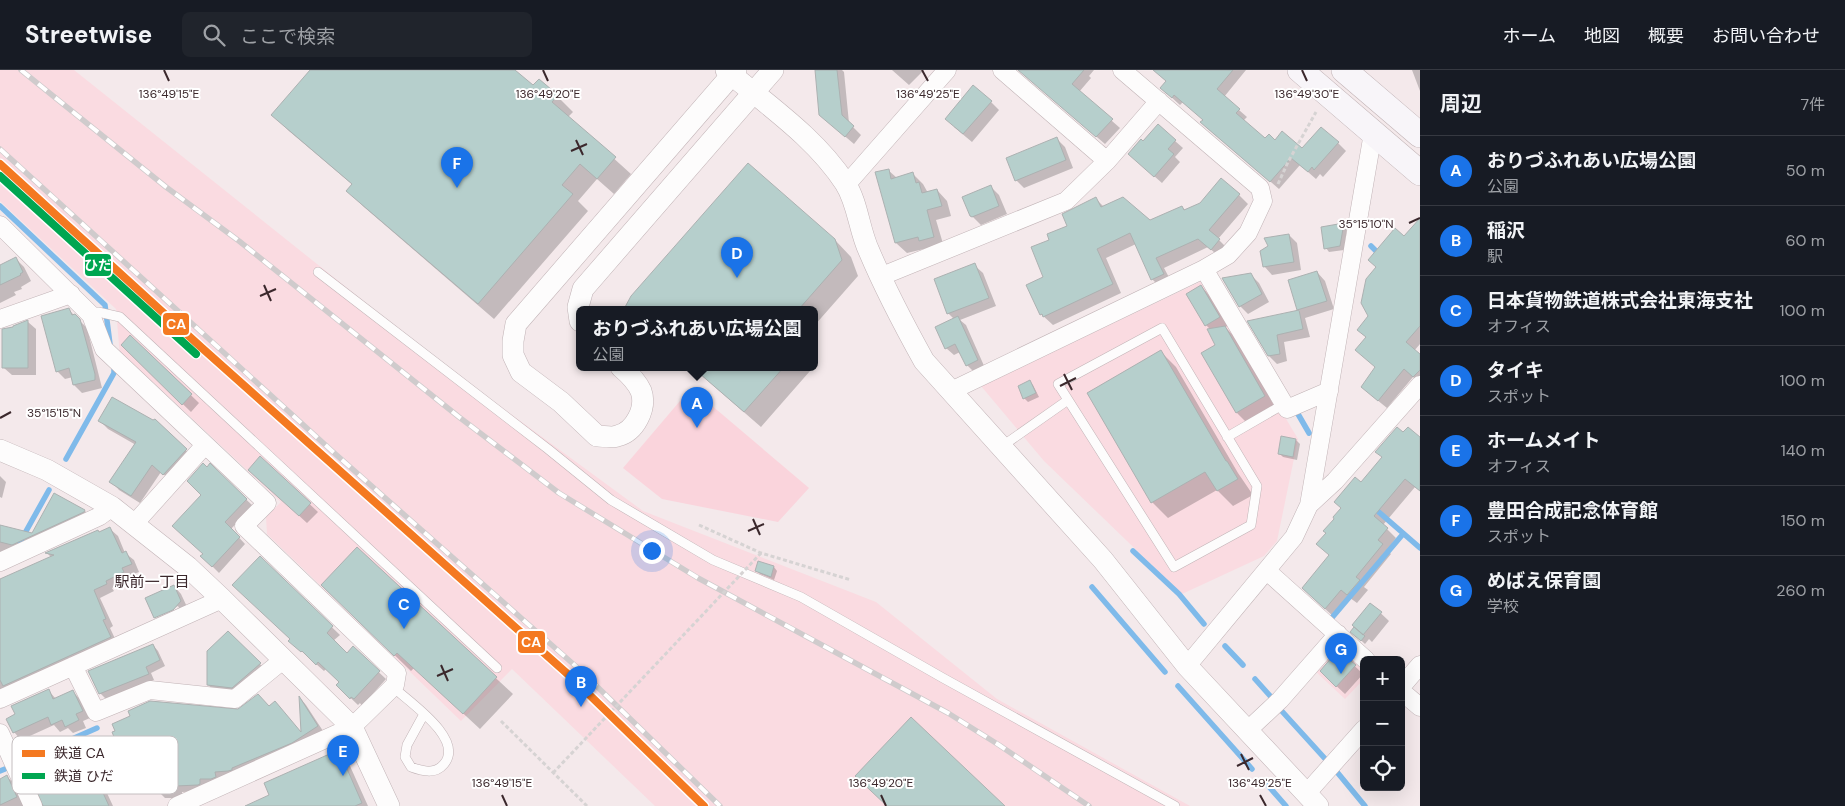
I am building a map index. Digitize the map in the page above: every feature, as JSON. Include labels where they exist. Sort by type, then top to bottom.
[{"type":"main road","points":[[1300,70],[1420,173]]},
{"type":"main road","points":[[1344,70],[1420,136]]},
{"type":"street","points":[[578,306],[583,289],[773,70]]},
{"type":"street","points":[[846,185],[947,70]]},
{"type":"street","points":[[1002,70],[1107,161]]},
{"type":"street","points":[[950,392],[1204,269],[1228,255],[1248,233],[1263,201],[1260,188],[1122,70]]},
{"type":"street","points":[[626,371],[641,392],[642,411],[634,427],[618,436],[597,436],[561,402],[521,372],[513,355],[512,341],[516,324],[731,72],[778,112],[829,160],[846,185],[868,250],[903,323],[924,361],[1103,560],[1187,666],[1312,800],[1360,734]]},
{"type":"street","points":[[882,276],[1066,201],[1107,161],[1159,101]]},
{"type":"street","points":[[1187,666],[1294,537],[1309,505],[1373,133]]},
{"type":"street","points":[[0,225],[71,294],[95,313],[104,349],[267,503],[244,526],[397,673],[393,688],[352,727],[177,806]]},
{"type":"street","points":[[1204,269],[1286,409],[1329,391]]},
{"type":"street","points":[[0,319],[71,294]]},
{"type":"street","points":[[1309,505],[1335,481],[1420,385]]},
{"type":"street","points":[[134,524],[205,445]]},
{"type":"street","points":[[0,450],[47,470],[112,507],[188,567],[222,598],[352,727],[389,806]]},
{"type":"street","points":[[0,562],[100,516],[112,507]]},
{"type":"street","points":[[1267,571],[1362,656]]},
{"type":"street","points":[[0,699],[222,598]]},
{"type":"street","points":[[1248,730],[1280,700],[1338,634]]},
{"type":"street","points":[[73,666],[96,712],[150,690],[235,699],[283,660]]},
{"type":"street","points":[[1405,682],[1420,665]]},
{"type":"street","points":[[1405,694],[1420,707]]},
{"type":"street","points":[[0,733],[12,760]]},
{"type":"street","points":[[28,794],[33,806]]},
{"type":"lane","points":[[318,272],[548,448],[611,500],[714,560],[800,597],[1175,806]]},
{"type":"lane","points":[[95,313],[120,317],[497,668]]},
{"type":"lane","points":[[1162,328],[1227,437],[1257,486],[1251,525],[1174,567],[1058,384],[1162,328]]},
{"type":"lane","points":[[1001,447],[1068,400]]},
{"type":"lane","points":[[1227,437],[1284,404]]},
{"type":"lane","points":[[393,688],[424,714],[438,727],[447,740],[448,756],[444,765],[434,771],[423,771],[411,767],[405,757],[407,745],[424,714]]},
{"type":"path","points":[[1263,201],[1276,188],[1316,112]]},
{"type":"path","points":[[698,525],[761,554],[851,580]]},
{"type":"path","points":[[553,773],[761,554]]},
{"type":"path","points":[[501,721],[587,806]]},
{"type":"shaded area","points":[[0,70],[74,70],[441,363],[643,511],[876,602],[997,699],[1190,806],[655,806],[512,669],[461,721],[267,534],[266,517],[281,502],[153,382],[149,384],[120,357],[116,309],[0,201]]},
{"type":"shaded area","points":[[1204,280],[1298,439],[1277,541],[1264,556],[1182,594],[1044,461],[981,386]]},
{"type":"shaded area","points":[[691,388],[809,488],[778,522],[662,499],[623,468]]},
{"type":"shaded area","points":[[1341,644],[1360,661],[1360,683],[1345,699],[1313,669]]},
{"type":"building","points":[[310,70],[515,70],[533,85],[539,79],[558,95],[552,102],[616,157],[597,179],[580,164],[562,185],[573,194],[478,304],[346,191],[352,184],[271,115]]},
{"type":"building","points":[[815,70],[837,70],[842,115],[854,126],[845,137],[819,115]]},
{"type":"building","points":[[1018,70],[1084,70],[1072,84],[1113,119],[1096,137]]},
{"type":"building","points":[[1153,70],[1233,70],[1217,89],[1240,109],[1236,113],[1265,138],[1269,134],[1275,140],[1282,131],[1302,148],[1321,127],[1339,142],[1314,170],[1312,167],[1308,172],[1291,158],[1270,182],[1200,122],[1203,120],[1174,95],[1172,98],[1160,88],[1166,81]]},
{"type":"building","points":[[973,85],[992,101],[963,134],[945,119]]},
{"type":"building","points":[[1158,124],[1176,140],[1168,149],[1174,154],[1154,177],[1128,154]]},
{"type":"building","points":[[1057,137],[1066,160],[1015,181],[1006,158]]},
{"type":"building","points":[[748,163],[835,239],[842,260],[802,306],[626,306],[631,296]]},
{"type":"building","points":[[889,169],[891,179],[913,172],[916,183],[919,182],[922,193],[937,189],[942,206],[927,210],[934,237],[919,241],[918,237],[895,243],[875,172]]},
{"type":"building","points":[[1221,178],[1240,194],[1209,230],[1220,239],[1211,250],[1198,239],[1156,258],[1164,274],[1151,280],[1130,233],[1097,249],[1113,284],[1043,317],[1042,314],[1040,315],[1026,285],[1043,277],[1031,247],[1049,240],[1047,234],[1067,226],[1062,214],[1096,197],[1101,207],[1123,197],[1150,220],[1182,206],[1184,210],[1200,203]]},
{"type":"building","points":[[991,185],[999,206],[972,217],[970,216],[962,197]]},
{"type":"building","points":[[1420,218],[1420,326],[1406,342],[1420,354],[1420,370],[1413,377],[1404,369],[1378,401],[1361,387],[1375,367],[1355,350],[1366,337],[1357,330],[1368,316],[1361,303],[1366,279],[1376,267],[1368,260],[1395,228],[1404,236]]},
{"type":"building","points":[[1344,223],[1340,246],[1324,249],[1321,227]]},
{"type":"building","points":[[1289,234],[1294,262],[1263,267],[1260,251],[1268,246],[1264,238]]},
{"type":"building","points":[[16,257],[23,272],[21,275],[0,285],[0,265]]},
{"type":"building","points":[[975,263],[989,298],[947,314],[934,279]]},
{"type":"building","points":[[1317,271],[1327,301],[1297,310],[1288,280]]},
{"type":"building","points":[[1251,273],[1262,294],[1239,307],[1222,278]]},
{"type":"building","points":[[1201,285],[1220,317],[1205,326],[1186,294]]},
{"type":"building","points":[[69,308],[72,315],[75,314],[80,319],[95,374],[95,380],[73,385],[69,368],[56,372],[41,316]]},
{"type":"building","points":[[1299,310],[1303,329],[1277,335],[1280,354],[1268,356],[1247,321]]},
{"type":"building","points":[[958,316],[978,360],[966,366],[955,344],[945,349],[935,327]]},
{"type":"building","points":[[28,320],[28,368],[2,368],[2,329],[13,327]]},
{"type":"building","points":[[1225,326],[1265,396],[1236,413],[1201,353],[1215,345],[1207,329]]},
{"type":"building","points":[[130,335],[192,394],[182,405],[121,345]]},
{"type":"building","points":[[1161,350],[1238,479],[1217,491],[1205,472],[1151,503],[1087,393]]},
{"type":"building","points":[[697,371],[780,371],[744,412]]},
{"type":"building","points":[[1030,380],[1036,393],[1023,399],[1018,386]]},
{"type":"building","points":[[112,397],[153,420],[155,419],[187,449],[163,475],[152,465],[131,496],[109,482],[136,442],[98,421]]},
{"type":"building","points":[[1397,427],[1403,432],[1408,427],[1420,437],[1420,491],[1405,479],[1374,516],[1388,528],[1378,540],[1383,544],[1356,577],[1360,580],[1347,595],[1341,590],[1325,609],[1302,588],[1329,555],[1316,544],[1326,533],[1323,531],[1341,508],[1334,502],[1355,477],[1361,482],[1382,457],[1375,452]]},
{"type":"building","points":[[1281,436],[1296,439],[1293,457],[1278,454]]},
{"type":"building","points":[[260,456],[311,503],[299,516],[248,470]]},
{"type":"building","points":[[203,463],[207,467],[210,463],[247,499],[225,522],[240,537],[212,567],[200,556],[203,554],[172,526],[201,495],[187,481]]},
{"type":"building","points":[[54,493],[85,510],[84,512],[12,545],[0,542],[0,525],[32,533]]},
{"type":"building","points":[[110,527],[122,553],[126,551],[132,564],[122,568],[124,572],[106,581],[107,584],[94,590],[106,619],[103,620],[111,637],[3,686],[0,680],[0,579],[54,555],[45,553],[98,530],[99,532]]},
{"type":"building","points":[[357,547],[497,677],[463,714],[397,653],[394,656],[321,585]]},
{"type":"building","points":[[260,556],[333,626],[327,633],[347,653],[353,646],[380,671],[354,699],[351,697],[350,699],[336,685],[339,682],[318,662],[316,665],[302,651],[288,641],[290,639],[232,585]]},
{"type":"building","points":[[758,561],[774,566],[771,577],[755,571]]},
{"type":"building","points":[[174,585],[181,601],[173,610],[154,618],[145,598]]},
{"type":"building","points":[[1370,603],[1382,612],[1363,635],[1352,625]]},
{"type":"building","points":[[1354,627],[1365,636],[1361,641],[1350,632]]},
{"type":"building","points":[[228,631],[261,663],[232,688],[207,685],[207,651]]},
{"type":"building","points":[[153,644],[160,660],[146,667],[149,674],[99,694],[88,671]]},
{"type":"building","points":[[1338,650],[1356,665],[1336,687],[1320,671]]},
{"type":"building","points":[[49,689],[53,699],[73,690],[83,711],[76,714],[79,720],[65,727],[62,720],[51,725],[48,717],[13,733],[6,719],[15,714],[11,706]]},
{"type":"building","points":[[258,694],[269,706],[275,701],[301,732],[299,696],[318,726],[292,743],[232,768],[232,770],[215,772],[216,777],[211,779],[200,779],[200,784],[198,785],[178,786],[178,736],[114,736],[112,732],[115,731],[112,724],[130,716],[128,711],[150,701],[238,709]]},
{"type":"building","points":[[911,717],[1005,806],[887,806],[855,776]]},
{"type":"building","points":[[334,752],[336,757],[341,755],[362,803],[355,806],[245,806],[269,795],[264,783]]},
{"type":"building","points":[[7,775],[12,786],[12,794],[16,794],[17,797],[0,805],[0,779]]},
{"type":"building","points":[[38,794],[104,794],[109,806],[43,806]]},
{"type":"waterway","points":[[0,206],[105,305],[110,344]]},
{"type":"waterway","points":[[1371,246],[1380,255]]},
{"type":"waterway","points":[[66,459],[114,370]]},
{"type":"waterway","points":[[1298,414],[1309,433]]},
{"type":"waterway","points":[[21,545],[20,542],[49,490]]},
{"type":"waterway","points":[[1373,507],[1420,548]]},
{"type":"waterway","points":[[1330,620],[1403,534]]},
{"type":"waterway","points":[[1133,551],[1179,594],[1204,624]]},
{"type":"waterway","points":[[1092,587],[1165,672]]},
{"type":"waterway","points":[[1225,646],[1243,665]]},
{"type":"waterway","points":[[1255,679],[1272,698]]},
{"type":"waterway","points":[[1178,686],[1252,769]]},
{"type":"waterway","points":[[1279,708],[1329,763]]},
{"type":"waterway","points":[[79,736],[97,728]]},
{"type":"waterway","points":[[0,771],[5,769]]},
{"type":"waterway","points":[[1337,772],[1365,806]]},
{"type":"waterway","points":[[1265,782],[1286,806]]},
{"type":"railway","points":[[21,70],[166,187],[239,241],[459,417],[559,493],[698,578],[948,713],[1089,806]]},
{"type":"railway","points":[[0,149],[332,451],[580,670],[720,806]]},
{"type":"rail line","name":"CA","points":[[0,164],[202,348],[571,677],[704,806]]},
{"type":"rail line","name":"ひだ","points":[[0,176],[196,354]]},
{"type":"place","name":"豊田合成記念体育館","points":[[457,188]]},
{"type":"place","name":"タイキ","points":[[737,278]]},
{"type":"place","name":"おりづふれあい広場公園","points":[[697,428]]},
{"type":"place","name":"日本貨物鉄道株式会社東海支社","points":[[404,629]]},
{"type":"place","name":"めばえ保育園","points":[[1341,674]]},
{"type":"place","name":"稲沢","points":[[581,707]]},
{"type":"place","name":"ホームメイト","points":[[343,776]]},
{"type":"district","name":"駅前一丁目","points":[[152,582]]}]
